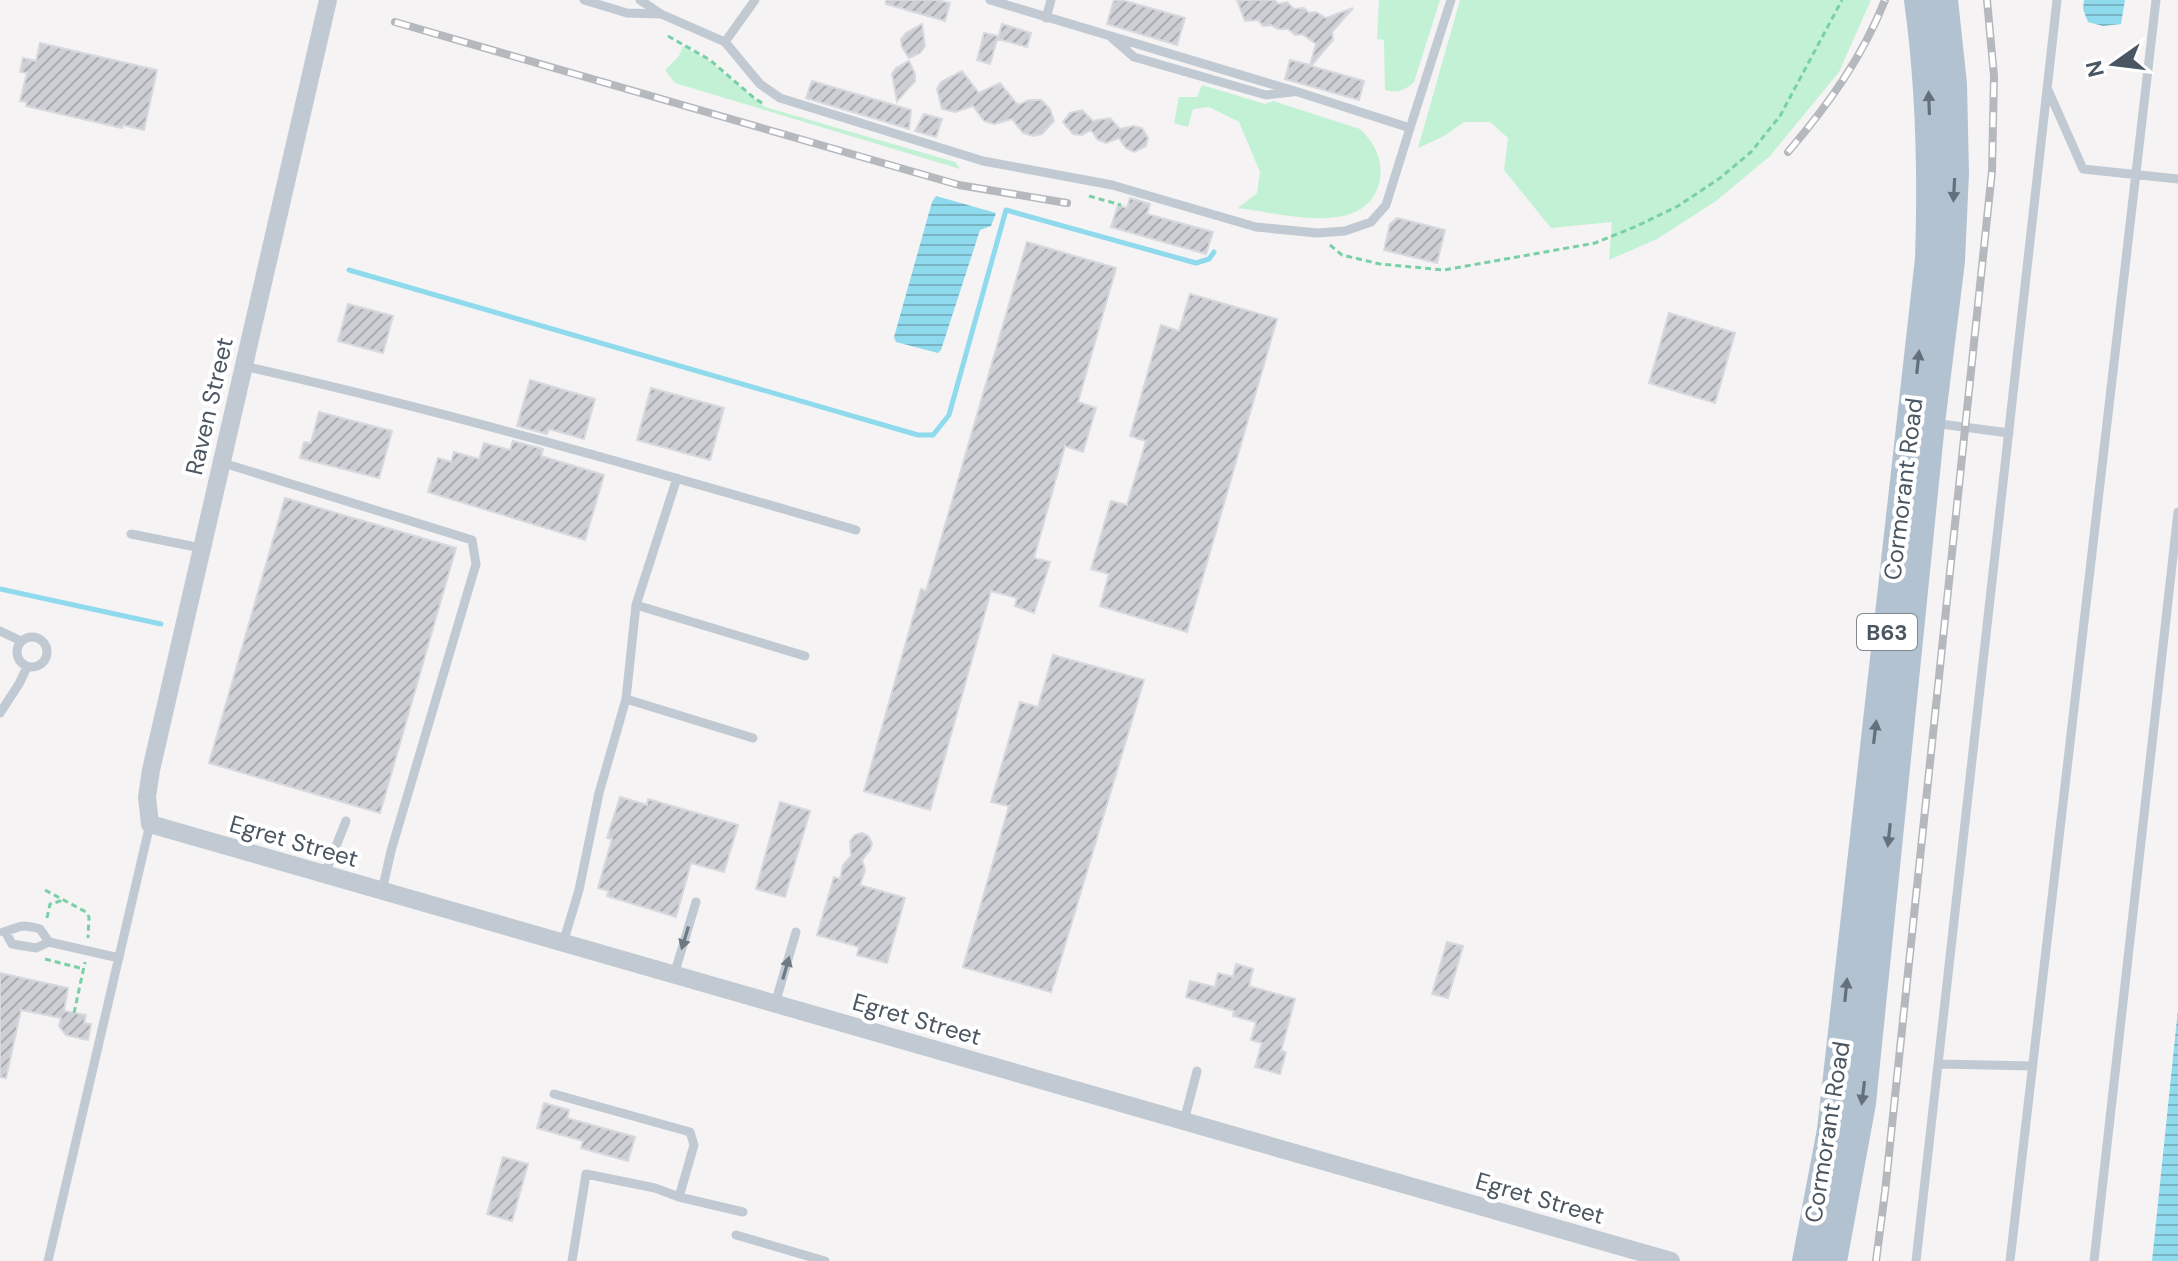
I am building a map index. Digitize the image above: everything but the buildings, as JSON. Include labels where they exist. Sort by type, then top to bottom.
[{"type":"main road","name":"Cormorant Road","points":[[1806,1261],[1831,1130],[1929,259],[1928,72],[1918,0]]},
{"type":"main road","name":"Cormorant Road","points":[[1833,1261],[1862,1103],[1931,423],[1951,261],[1955,173],[1953,84],[1944,0]]},
{"type":"street","name":"Raven Street","points":[[150,824],[147,797],[151,770],[328,0]]},
{"type":"street","name":"Egret Street","points":[[150,824],[1671,1261]]},
{"type":"lane","points":[[584,0],[627,13],[661,14]]},
{"type":"lane","points":[[640,0],[661,14],[725,42],[760,84],[780,98],[983,161],[1112,185],[1256,227],[1317,233],[1345,231],[1371,222],[1386,205],[1451,0]]},
{"type":"lane","points":[[725,42],[755,0]]},
{"type":"lane","points":[[990,0],[1410,128]]},
{"type":"lane","points":[[1046,18],[1051,0]]},
{"type":"lane","points":[[1916,1261],[2057,0]]},
{"type":"lane","points":[[2010,1261],[2156,0]]},
{"type":"lane","points":[[2047,87],[2083,169],[2178,179]]},
{"type":"lane","points":[[243,366],[317,382],[677,478],[856,530]]},
{"type":"lane","points":[[1931,423],[2009,433]]},
{"type":"lane","points":[[220,462],[472,540],[476,564],[391,851],[382,891]]},
{"type":"lane","points":[[563,943],[579,890],[599,793],[626,699],[636,605],[677,478]]},
{"type":"lane","points":[[2094,1261],[2178,512]]},
{"type":"lane","points":[[131,534],[201,548]]},
{"type":"lane","points":[[636,605],[805,656]]},
{"type":"lane","points":[[0,631],[21,641],[32,636],[43,640],[47,645],[44,663],[27,667],[17,656],[21,641]]},
{"type":"lane","points":[[0,713],[27,667]]},
{"type":"lane","points":[[626,699],[753,738]]},
{"type":"lane","points":[[325,874],[346,821]]},
{"type":"lane","points":[[48,1261],[150,824]]},
{"type":"lane","points":[[674,975],[696,902]]},
{"type":"lane","points":[[49,942],[40,929],[32,927],[19,925],[3,932],[12,944],[21,947],[36,948],[49,942],[119,958]]},
{"type":"lane","points":[[775,1004],[796,932]]},
{"type":"lane","points":[[1939,1064],[2032,1066]]},
{"type":"lane","points":[[1184,1121],[1197,1071]]},
{"type":"lane","points":[[554,1094],[690,1132],[694,1145],[679,1197]]},
{"type":"lane","points":[[572,1261],[586,1174],[655,1188],[743,1212]]},
{"type":"lane","points":[[736,1235],[825,1261]]},
{"type":"path","points":[[1317,233],[1342,255],[1380,264],[1444,270],[1595,243],[1637,226],[1678,206],[1720,178],[1751,152],[1780,116],[1842,0]]},
{"type":"green space","points":[[1379,0],[1440,0],[1414,82],[1401,90],[1385,90],[1384,40],[1377,39]]},
{"type":"green space","points":[[1460,0],[1871,0],[1839,72],[1770,156],[1716,201],[1657,239],[1609,260],[1612,222],[1551,228],[1504,170],[1508,138],[1490,122],[1464,122],[1418,148]]},
{"type":"green space","points":[[683,46],[709,61],[765,107],[955,162],[960,169],[675,83],[665,70],[679,56]]},
{"type":"green space","points":[[1202,85],[1265,104],[1273,101],[1360,129],[1379,158],[1380,179],[1372,198],[1359,210],[1321,218],[1238,208],[1257,193],[1260,172],[1239,122],[1209,107],[1193,109],[1188,127],[1174,123],[1179,97],[1197,97]]},
{"type":"water","points":[[2084,0],[2125,0],[2121,24],[2103,26],[2088,22],[2083,9]]},
{"type":"water","points":[[936,196],[996,213],[991,226],[980,230],[938,353],[896,342],[894,337]]},
{"type":"water","points":[[2178,1009],[2178,1261],[2152,1261]]},
{"type":"waterway","points":[[349,270],[918,435],[933,435],[949,415],[1006,210],[1196,263],[1209,259],[1214,252]]},
{"type":"waterway","points":[[0,589],[161,624]]},
{"type":"railway","points":[[1788,152],[1843,80],[1866,42],[1885,0]]},
{"type":"railway","points":[[1876,1261],[1992,171],[1994,76],[1987,0]]},
{"type":"railway","points":[[395,22],[959,185],[1067,203]]}]
